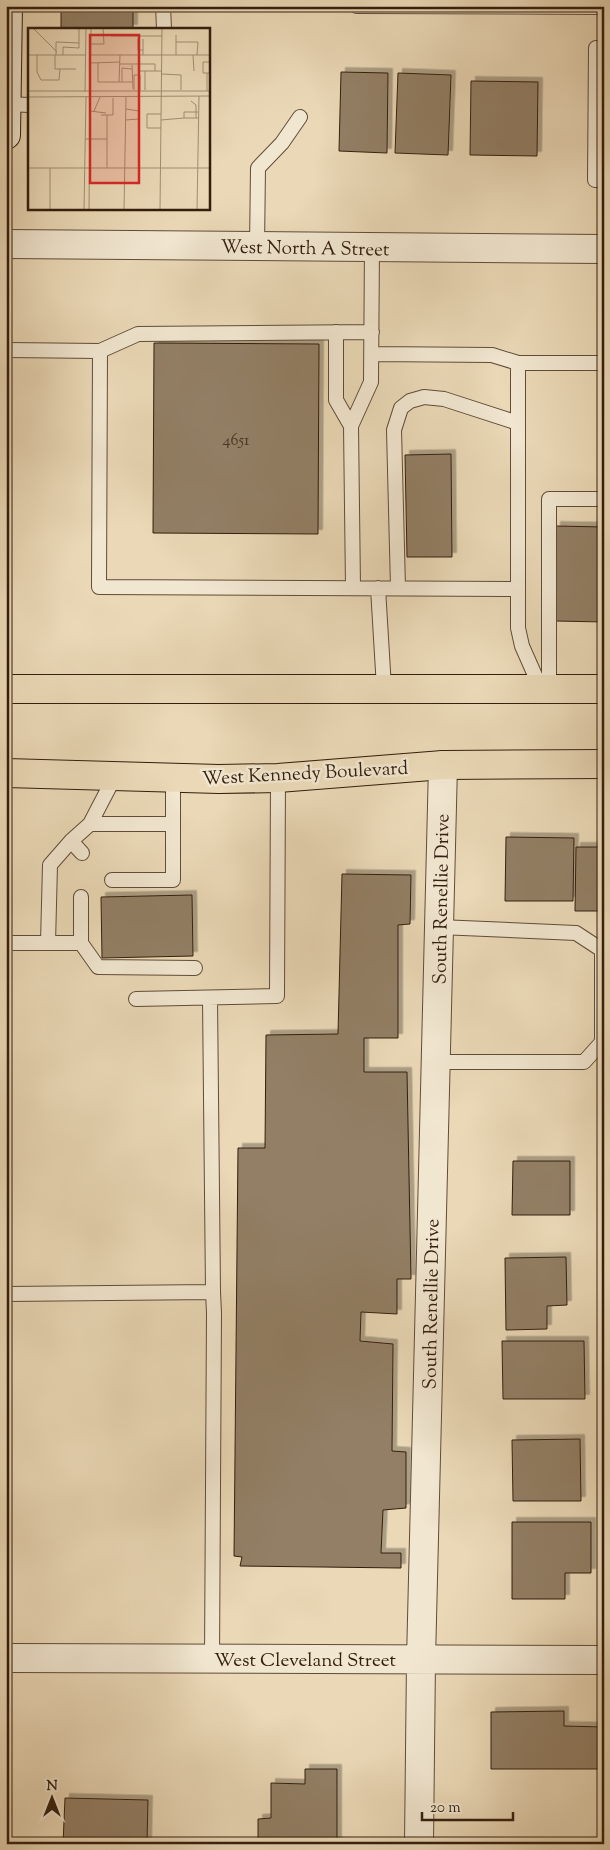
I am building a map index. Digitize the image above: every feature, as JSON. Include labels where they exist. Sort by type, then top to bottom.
[{"type":"main road","points":[[6,689],[604,689]]},
{"type":"main road","name":"West Kennedy Boulevard","points":[[6,773],[278,778],[444,765],[604,764]]},
{"type":"street","points":[[6,135],[18,105],[8,6]]},
{"type":"street","name":"West North A Street","points":[[6,244],[604,250]]},
{"type":"street","name":"South Renellie Drive","points":[[419,1844],[421,1660],[444,765]]},
{"type":"street","name":"West Cleveland Street","points":[[6,1658],[604,1660]]},
{"type":"lane","points":[[163,6],[164,28]]},
{"type":"lane","points":[[357,6],[604,8]]},
{"type":"lane","points":[[596,48],[595,180],[604,180]]},
{"type":"lane","points":[[257,246],[258,168],[282,143],[300,117]]},
{"type":"lane","points":[[353,588],[351,426],[371,382],[372,247]]},
{"type":"lane","points":[[336,332],[336,400],[351,426]]},
{"type":"lane","points":[[6,350],[100,351],[138,334],[372,332]]},
{"type":"lane","points":[[100,351],[99,587],[517,589]]},
{"type":"lane","points":[[372,354],[492,355],[518,363],[604,363]]},
{"type":"lane","points":[[518,363],[518,628],[522,646],[545,689]]},
{"type":"lane","points":[[398,588],[394,430],[401,408],[410,401],[424,397],[444,399],[518,423]]},
{"type":"lane","points":[[545,689],[549,499],[604,499]]},
{"type":"lane","points":[[378,588],[384,688]]},
{"type":"lane","points":[[48,943],[50,865],[90,824],[115,776]]},
{"type":"lane","points":[[112,880],[173,880],[173,777]]},
{"type":"lane","points":[[136,999],[277,996],[278,778]]},
{"type":"lane","points":[[90,824],[173,824]]},
{"type":"lane","points":[[71,842],[82,853]]},
{"type":"lane","points":[[81,897],[81,943],[98,967],[195,968]]},
{"type":"lane","points":[[436,1062],[584,1062],[602,1042],[602,950],[576,933],[439,927]]},
{"type":"lane","points":[[6,943],[81,943]]},
{"type":"lane","points":[[210,998],[214,1313],[212,1659]]},
{"type":"lane","points":[[6,1294],[213,1292]]},
{"type":"building","points":[[61,6],[133,6],[133,28],[61,28]]},
{"type":"building","points":[[341,72],[388,73],[387,153],[339,151]]},
{"type":"building","points":[[398,73],[451,75],[448,155],[395,153]]},
{"type":"building","points":[[471,81],[538,82],[537,156],[470,155]]},
{"type":"building","points":[[154,343],[319,344],[318,534],[153,533]]},
{"type":"building","points":[[451,454],[452,557],[407,557],[405,455]]},
{"type":"building","points":[[556,526],[604,527],[604,622],[556,621]]},
{"type":"building","points":[[506,837],[574,838],[573,901],[505,901]]},
{"type":"building","points":[[576,847],[604,847],[604,911],[575,911]]},
{"type":"building","points":[[342,874],[411,875],[410,924],[398,925],[398,1038],[364,1038],[364,1072],[407,1072],[411,1279],[397,1279],[397,1314],[361,1312],[360,1341],[393,1344],[392,1451],[406,1452],[406,1508],[383,1510],[381,1553],[401,1553],[401,1568],[240,1566],[242,1557],[234,1556],[238,1148],[265,1148],[266,1035],[338,1034]]},
{"type":"building","points":[[192,895],[193,956],[102,958],[101,897]]},
{"type":"building","points":[[513,1161],[570,1161],[570,1215],[512,1215]]},
{"type":"building","points":[[566,1257],[567,1305],[547,1306],[547,1329],[506,1330],[505,1258]]},
{"type":"building","points":[[502,1341],[584,1341],[585,1399],[503,1399]]},
{"type":"building","points":[[580,1439],[581,1501],[513,1501],[512,1440]]},
{"type":"building","points":[[512,1522],[591,1522],[591,1573],[565,1573],[565,1599],[512,1599]]},
{"type":"building","points":[[564,1711],[564,1726],[604,1727],[604,1769],[491,1769],[491,1712]]},
{"type":"building","points":[[305,1769],[337,1769],[337,1844],[258,1844],[258,1819],[271,1818],[271,1783],[305,1784]]},
{"type":"building","points":[[65,1798],[148,1800],[147,1842],[63,1844]]}]
